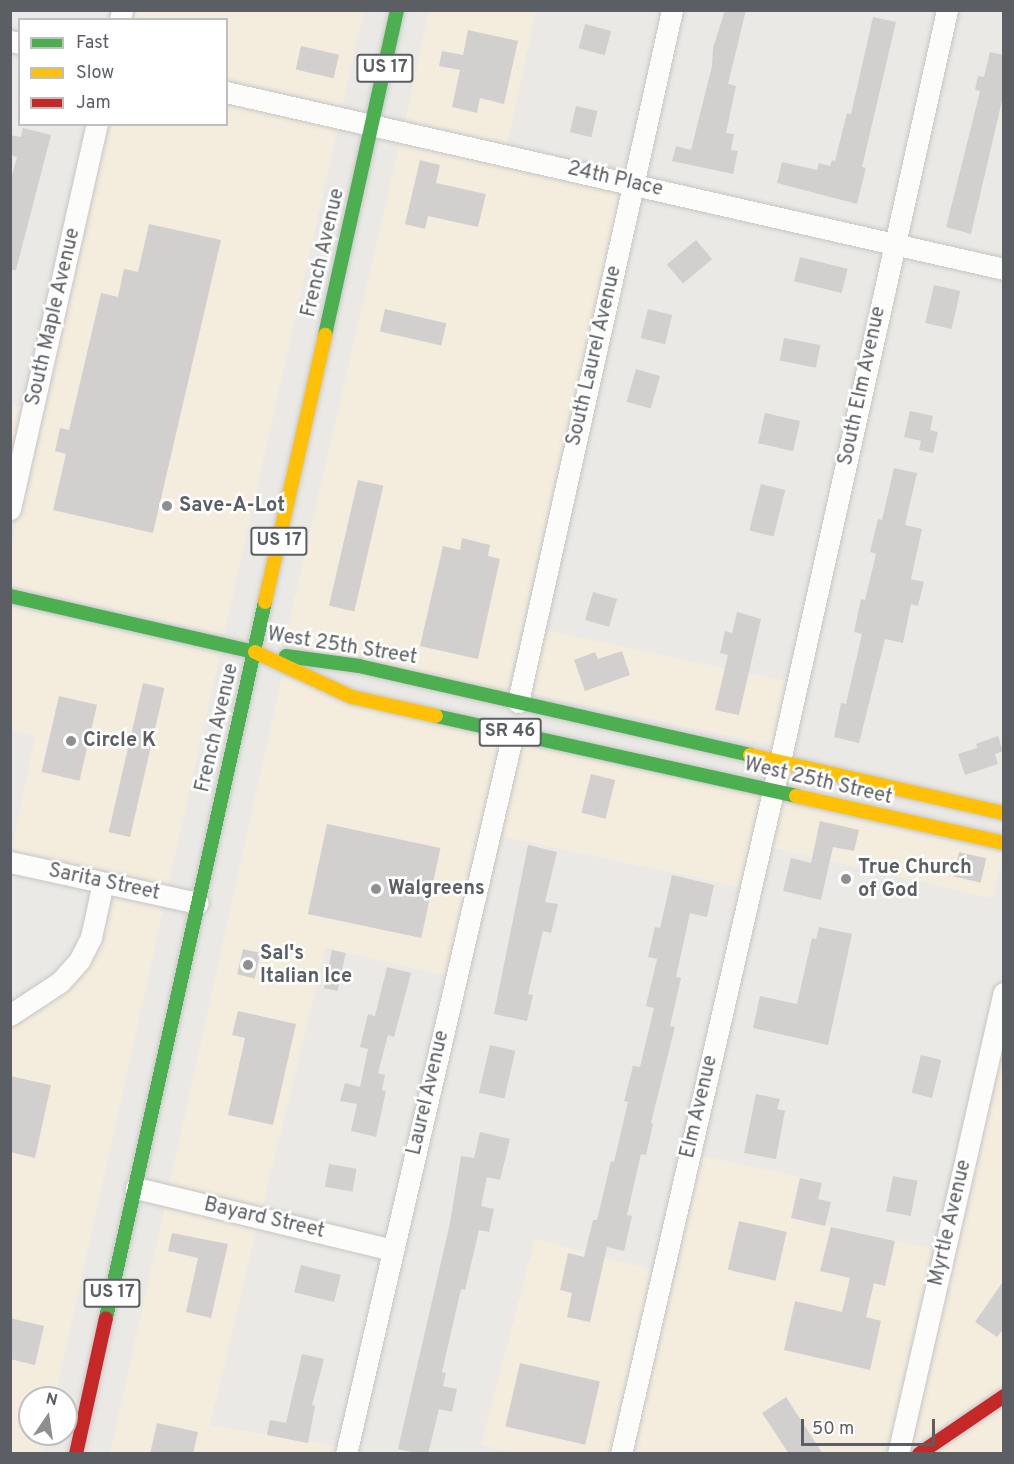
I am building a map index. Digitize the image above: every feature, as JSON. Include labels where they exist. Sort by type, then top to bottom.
[{"type":"main road","name":"French Avenue","points":[[76,1454],[397,10]]},
{"type":"main road","points":[[10,596],[255,652]]},
{"type":"main road","name":"West 25th Street","points":[[255,652],[360,666],[1004,813]]},
{"type":"main road","name":"West 25th Street","points":[[255,652],[352,697],[1004,843]]},
{"type":"main road","points":[[919,1454],[1004,1396]]},
{"type":"street","name":"South Laurel Avenue","points":[[518,702],[672,10]]},
{"type":"street","name":"South Elm Avenue","points":[[780,761],[947,10]]},
{"type":"street","name":"24th Place","points":[[228,92],[1004,269]]},
{"type":"street","name":"South Maple Avenue","points":[[10,509],[97,126]]},
{"type":"street","name":"Laurel Avenue","points":[[346,1454],[513,733]]},
{"type":"street","name":"Elm Avenue","points":[[621,1454],[780,761]]},
{"type":"street","name":"Sarita Street","points":[[10,862],[198,903]]},
{"type":"street","points":[[10,1015],[60,982],[79,961],[91,937],[103,883]]},
{"type":"street","name":"Myrtle Avenue","points":[[898,1454],[1004,993]]},
{"type":"street","name":"Bayard Street","points":[[136,1188],[392,1250]]},
{"type":"shaded area","points":[[132,10],[364,11],[342,108],[228,81],[228,18],[130,18]]},
{"type":"shaded area","points":[[429,11],[536,11],[507,145],[405,122]]},
{"type":"shaded area","points":[[228,102],[338,128],[224,635],[11,586],[11,549],[107,126],[228,126]]},
{"type":"shaded area","points":[[400,142],[622,193],[506,696],[284,645]]},
{"type":"shaded area","points":[[11,405],[24,408],[11,467]]},
{"type":"shaded area","points":[[11,607],[220,655],[168,886],[11,852],[35,736],[11,730]]},
{"type":"shaded area","points":[[544,630],[787,682],[773,745],[530,694]]},
{"type":"shaded area","points":[[282,676],[502,741],[447,976],[326,948],[262,1208],[169,1186]]},
{"type":"shaded area","points":[[519,745],[761,796],[741,887],[500,836]]},
{"type":"shaded area","points":[[779,802],[1003,854],[993,899],[769,847]]},
{"type":"shaded area","points":[[109,895],[164,906],[58,1386],[18,1386],[18,1446],[44,1446],[43,1453],[11,1454],[11,1026],[67,989]]},
{"type":"shaded area","points":[[1003,1026],[1003,1385],[908,1450]]},
{"type":"shaded area","points":[[698,1155],[819,1181],[811,1222],[935,1249],[888,1453],[630,1454]]},
{"type":"shaded area","points":[[165,1206],[257,1228],[210,1425],[339,1447],[337,1453],[110,1454]]},
{"type":"shaded area","points":[[535,1239],[653,1270],[611,1453],[517,1453],[481,1445]]},
{"type":"shaded area","points":[[1003,1408],[1003,1453],[936,1453]]},
{"type":"building","points":[[725,10],[746,10],[728,84],[736,86],[726,133],[734,134],[731,150],[738,151],[733,174],[672,161],[676,146],[691,150],[712,66],[713,48]]},
{"type":"building","points":[[873,17],[896,22],[862,167],[866,168],[857,204],[777,183],[782,162],[817,170],[819,163],[830,166],[832,160],[835,161],[847,113],[851,114]]},
{"type":"building","points":[[585,24],[611,31],[605,55],[579,48]]},
{"type":"building","points":[[468,30],[518,41],[504,104],[480,98],[477,113],[452,107],[460,70],[439,66],[442,51],[463,55]]},
{"type":"building","points":[[301,46],[339,55],[334,78],[296,69]]},
{"type":"building","points":[[990,52],[1004,55],[1004,92],[971,234],[946,227],[980,91],[975,90],[978,76],[984,77]]},
{"type":"building","points":[[576,106],[597,111],[591,137],[570,132]]},
{"type":"building","points":[[23,128],[51,135],[16,270],[10,270],[10,182],[17,157],[10,155],[10,135],[21,137]]},
{"type":"building","points":[[420,160],[440,165],[436,183],[486,194],[478,227],[428,216],[425,229],[405,224]]},
{"type":"building","points":[[149,224],[221,240],[153,533],[53,510],[66,454],[55,451],[60,428],[69,430],[101,293],[118,297],[124,269],[138,272]]},
{"type":"building","points":[[696,240],[712,259],[683,284],[667,264]]},
{"type":"building","points":[[800,257],[848,269],[841,293],[794,281]]},
{"type":"building","points":[[934,285],[960,291],[952,329],[925,323]]},
{"type":"building","points":[[385,309],[446,323],[441,346],[380,331]]},
{"type":"building","points":[[648,309],[672,315],[665,344],[641,338]]},
{"type":"building","points":[[784,338],[820,345],[816,368],[780,361]]},
{"type":"building","points":[[636,369],[660,376],[651,409],[627,402]]},
{"type":"building","points":[[910,411],[933,416],[930,430],[938,432],[933,453],[919,450],[921,441],[904,437]]},
{"type":"building","points":[[765,413],[800,421],[793,451],[758,443]]},
{"type":"building","points":[[894,468],[917,473],[905,525],[922,529],[911,579],[924,582],[918,606],[911,604],[903,643],[885,639],[859,743],[834,737],[841,703],[846,704],[862,634],[854,632],[861,599],[865,600],[876,554],[870,552],[878,519],[882,520]]},
{"type":"building","points":[[358,480],[383,486],[354,612],[329,606]]},
{"type":"building","points":[[761,484],[785,490],[774,537],[749,531]]},
{"type":"building","points":[[462,538],[490,545],[488,556],[500,559],[478,659],[420,646],[443,546],[460,550]]},
{"type":"building","points":[[593,592],[617,599],[609,627],[585,620]]},
{"type":"building","points":[[737,612],[761,619],[739,715],[715,710],[728,655],[720,653],[725,631],[732,633]]},
{"type":"building","points":[[622,651],[630,675],[585,691],[574,660],[595,652],[598,659]]},
{"type":"building","points":[[143,683],[164,688],[130,837],[109,832]]},
{"type":"building","points":[[59,696],[97,705],[79,781],[41,772]]},
{"type":"building","points":[[998,736],[1003,751],[995,754],[998,764],[965,775],[958,754],[977,748],[976,744]]},
{"type":"building","points":[[591,774],[615,780],[606,819],[581,813]]},
{"type":"building","points":[[820,821],[859,830],[854,851],[833,847],[821,900],[783,891],[791,858],[811,863]]},
{"type":"building","name":"Walgreens","points":[[327,824],[440,848],[421,938],[308,914]]},
{"type":"building","points":[[528,845],[557,852],[545,902],[558,904],[551,933],[543,931],[528,994],[533,995],[527,1021],[494,1014]]},
{"type":"building","points":[[959,852],[986,858],[981,883],[953,876]]},
{"type":"building","points":[[672,875],[714,885],[707,917],[690,913],[676,977],[681,978],[670,1026],[675,1027],[651,1123],[653,1124],[646,1155],[641,1154],[627,1215],[632,1216],[624,1251],[607,1247],[590,1322],[567,1317],[572,1293],[560,1290],[568,1253],[584,1257],[593,1220],[597,1220],[611,1161],[614,1162],[628,1102],[624,1101],[633,1066],[640,1067],[654,1008],[646,1006],[657,959],[648,957],[655,927],[660,928]]},
{"type":"building","points":[[819,927],[852,934],[828,1045],[753,1028],[760,996],[797,1004],[812,938],[816,939]]},
{"type":"building","points":[[243,949],[261,953],[255,978],[237,974]]},
{"type":"building","points":[[332,950],[346,953],[338,991],[324,988]]},
{"type":"building","points":[[387,967],[411,973],[394,1037],[388,1035],[378,1073],[385,1075],[382,1090],[386,1091],[376,1137],[351,1131],[357,1104],[340,1101],[345,1083],[360,1087],[368,1049],[360,1047],[368,1014],[375,1016]]},
{"type":"building","points":[[238,1011],[296,1024],[273,1125],[228,1115],[245,1038],[232,1035]]},
{"type":"building","points":[[490,1045],[515,1051],[504,1099],[479,1093]]},
{"type":"building","points":[[921,1055],[941,1060],[932,1098],[912,1093]]},
{"type":"building","points":[[10,1076],[51,1085],[35,1158],[10,1152]]},
{"type":"building","points":[[756,1094],[780,1099],[777,1109],[785,1111],[776,1159],[744,1153]]},
{"type":"building","points":[[480,1132],[510,1139],[500,1180],[487,1177],[481,1206],[494,1209],[489,1232],[479,1230],[465,1290],[461,1289],[442,1372],[446,1373],[443,1386],[457,1389],[452,1412],[439,1409],[428,1454],[420,1454],[398,1449],[450,1223],[461,1156],[474,1158]]},
{"type":"building","points":[[329,1164],[357,1169],[353,1192],[325,1187]]},
{"type":"building","points":[[893,1176],[918,1181],[911,1216],[886,1211]]},
{"type":"building","points":[[800,1178],[822,1183],[818,1199],[831,1202],[825,1226],[791,1218]]},
{"type":"building","points":[[739,1221],[787,1232],[775,1281],[728,1270]]},
{"type":"building","points":[[831,1227],[895,1241],[885,1286],[874,1283],[866,1317],[881,1321],[870,1370],[784,1350],[795,1301],[842,1312],[850,1278],[820,1271]]},
{"type":"building","points":[[172,1233],[228,1244],[211,1318],[186,1312],[198,1258],[168,1251]]},
{"type":"building","points":[[301,1265],[341,1275],[334,1302],[294,1292]]},
{"type":"building","points":[[1004,1280],[1004,1328],[997,1337],[975,1322]]},
{"type":"building","points":[[10,1318],[44,1326],[35,1365],[10,1359]]},
{"type":"building","points":[[302,1354],[324,1359],[312,1405],[315,1406],[308,1443],[267,1435],[270,1420],[286,1423]]},
{"type":"building","points":[[520,1363],[600,1381],[585,1445],[505,1426]]},
{"type":"building","points":[[786,1397],[823,1454],[789,1454],[762,1413]]},
{"type":"building","points":[[157,1423],[198,1432],[193,1454],[150,1454]]},
{"type":"traffic: fast","points":[[325,335],[397,10]]},
{"type":"traffic: fast","points":[[10,596],[255,652]]},
{"type":"traffic: fast","points":[[106,1318],[265,602]]},
{"type":"traffic: fast","points":[[286,656],[359,666],[750,755]]},
{"type":"traffic: fast","points":[[436,716],[796,796]]},
{"type":"traffic: slow","points":[[265,602],[325,335]]},
{"type":"traffic: slow","points":[[255,652],[352,697],[436,716]]},
{"type":"traffic: slow","points":[[750,755],[1004,813]]},
{"type":"traffic: slow","points":[[796,796],[1004,843]]},
{"type":"traffic: jam","points":[[76,1454],[106,1318]]},
{"type":"traffic: jam","points":[[919,1454],[1004,1396]]},
{"type":"place","name":"Save-A-Lot","points":[[167,506]]},
{"type":"place","name":"Circle K","points":[[71,741]]},
{"type":"place","name":"True Church of God","points":[[846,879]]},
{"type":"place","name":"Walgreens","points":[[376,889]]},
{"type":"place","name":"Sal's Italian Ice","points":[[248,965]]}]
